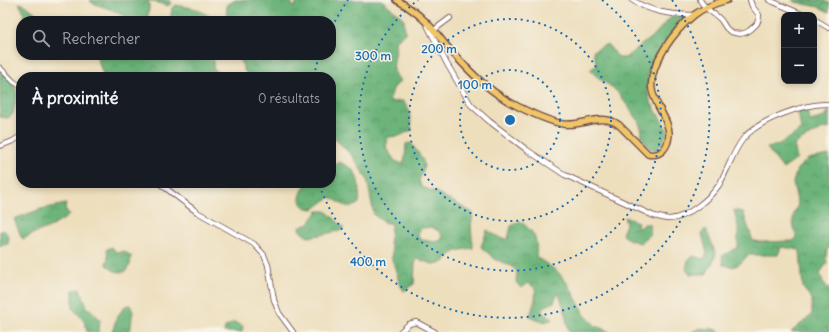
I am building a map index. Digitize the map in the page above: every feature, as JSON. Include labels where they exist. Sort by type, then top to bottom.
[{"type":"main road","points":[[397,0],[424,20],[475,76],[501,97],[538,116],[563,124],[571,125],[599,120],[614,121],[648,154],[654,155],[658,154],[666,146],[669,135],[652,90],[651,79],[654,70],[664,49],[694,15],[727,0]]},
{"type":"street","points":[[632,0],[643,7],[664,13],[694,15]]},
{"type":"street","points":[[700,0],[705,9],[721,19],[728,30],[740,34],[747,32],[756,26],[759,21],[760,15],[752,6],[750,0]]},
{"type":"street","points":[[769,0],[797,12]]},
{"type":"street","points":[[434,30],[450,18]]},
{"type":"street","points":[[424,20],[446,64],[471,105],[489,122],[527,150],[565,175],[654,216],[670,219],[682,216],[699,206],[719,185],[737,147],[744,137],[755,128],[784,114],[805,107],[829,104]]},
{"type":"street","points":[[817,21],[829,28]]},
{"type":"street","points":[[0,68],[16,83]]},
{"type":"street","points":[[0,146],[16,140]]},
{"type":"street","points":[[166,188],[197,212],[254,244],[264,255],[268,265],[274,300],[279,313],[293,332]]},
{"type":"street","points":[[400,332],[410,324],[416,322],[435,332]]},
{"type":"green space","points":[[89,0],[149,0],[148,16],[125,16],[92,3]]},
{"type":"green space","points":[[149,0],[169,0],[171,4],[167,6]]},
{"type":"green space","points":[[235,0],[290,0],[294,8],[298,0],[382,0],[404,19],[405,33],[395,41],[396,49],[394,70],[400,81],[393,89],[389,102],[403,101],[409,110],[412,130],[399,136],[388,137],[386,148],[395,161],[403,164],[406,144],[411,143],[423,160],[424,164],[419,180],[421,187],[436,192],[473,213],[471,226],[473,248],[460,250],[453,253],[444,262],[433,264],[417,259],[415,264],[414,284],[404,291],[399,283],[396,268],[392,260],[392,250],[390,244],[391,223],[385,223],[374,215],[367,179],[353,157],[336,140],[336,72],[245,72],[239,60],[336,60],[336,16],[226,16],[227,5]],"holes":[[[432,227],[441,233],[442,240],[434,242],[419,239],[418,233],[421,228]]]},
{"type":"green space","points":[[792,0],[823,0],[829,3],[829,12],[819,7]]},
{"type":"green space","points":[[19,3],[28,7],[40,16],[24,16]]},
{"type":"green space","points":[[176,5],[197,9],[209,16],[171,16],[172,8]]},
{"type":"green space","points":[[672,16],[690,17],[674,31],[658,54],[649,71],[647,89],[650,101],[668,131],[662,144],[656,150],[649,148],[641,136],[642,131],[638,120],[619,94],[590,70],[597,65],[593,51],[607,44],[619,58],[625,58],[654,35]]},
{"type":"green space","points":[[98,60],[214,60],[213,68],[217,72],[102,72]]},
{"type":"green space","points":[[0,70],[11,76],[16,91],[16,99],[13,114],[8,118],[0,117]]},
{"type":"green space","points":[[806,108],[810,121],[825,117],[829,110],[829,129],[825,128],[794,145],[797,159],[783,169],[767,148],[785,141],[801,129],[798,112]]},
{"type":"green space","points":[[829,155],[829,248],[827,249],[827,263],[820,273],[823,282],[829,289],[829,306],[827,308],[829,310],[829,332],[791,332],[812,315],[812,299],[803,288],[800,251],[797,249],[781,247],[778,255],[748,255],[742,262],[734,267],[723,265],[722,256],[738,247],[738,226],[734,210],[743,212],[753,241],[793,241],[797,237],[793,217],[798,205],[793,183],[797,169],[808,159]]},
{"type":"green space","points":[[340,162],[354,171],[358,180],[359,203],[351,207],[344,205],[330,197],[314,209],[303,206],[300,196],[304,188],[336,188],[336,164]]},
{"type":"green space","points":[[66,204],[65,208],[69,215],[58,223],[23,239],[14,219],[41,209]]},
{"type":"green space","points":[[318,211],[326,211],[344,228],[340,231],[309,237],[306,236],[300,231],[300,227],[309,223]]},
{"type":"green space","points":[[624,217],[638,222],[637,227],[641,228],[644,224],[650,224],[650,235],[640,243],[628,239],[622,234],[626,224]]},
{"type":"green space","points":[[520,221],[529,229],[536,240],[536,257],[557,271],[568,284],[585,315],[596,326],[610,332],[569,332],[564,308],[558,292],[554,302],[544,307],[541,311],[553,319],[541,321],[535,320],[530,316],[535,300],[536,289],[529,283],[521,288],[516,282],[517,271],[511,266],[495,259],[481,247],[487,230],[502,239],[508,239],[511,226]]},
{"type":"green space","points":[[706,229],[716,254],[706,274],[690,274],[686,269],[688,261],[692,256],[704,259],[707,253],[702,234],[702,232]]},
{"type":"green space","points":[[0,231],[5,231],[9,237],[8,244],[0,246]]},
{"type":"green space","points":[[112,247],[117,253],[124,251],[131,256],[130,265],[125,272],[114,270],[106,263],[108,259],[107,249]]},
{"type":"green space","points":[[80,289],[87,306],[100,319],[100,332],[87,332],[81,317],[73,309],[73,290]]},
{"type":"green space","points":[[130,305],[133,312],[130,332],[112,332],[117,317],[125,306]]},
{"type":"green space","points":[[234,322],[243,326],[242,332],[224,332],[225,327]]},
{"type":"green space","points":[[699,328],[714,329],[720,332],[692,332]]}]
